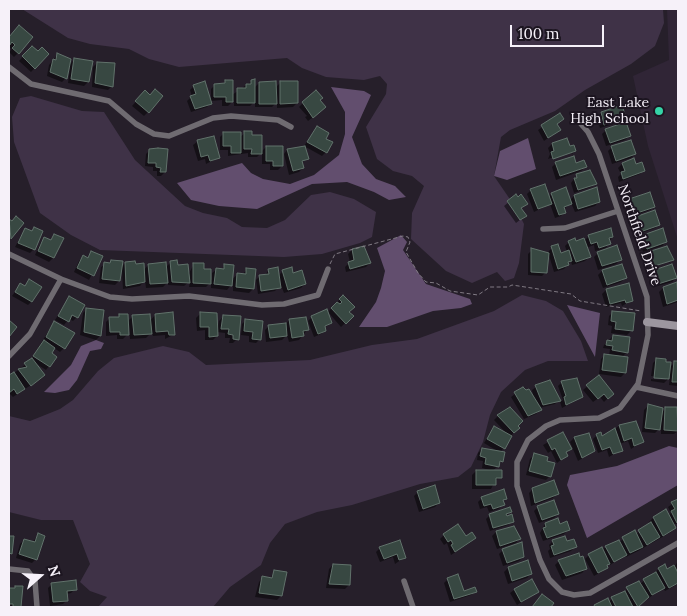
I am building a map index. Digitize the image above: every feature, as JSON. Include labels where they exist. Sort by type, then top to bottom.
[{"type":"street","points":[[9,67],[31,84],[109,101],[136,124],[154,134],[169,136],[214,118],[231,116],[278,120],[291,127]]},
{"type":"street","name":"Northfield Drive","points":[[581,124],[588,132],[599,154],[647,297],[648,335],[636,387],[620,408],[599,418],[560,420],[546,426],[528,440],[517,462],[517,486],[523,511],[548,578],[562,592],[574,595],[590,593],[678,543]]},
{"type":"street","points":[[543,229],[565,228],[618,211]]},
{"type":"street","points":[[9,254],[61,279],[110,297],[132,299],[190,296],[262,305],[284,304],[318,295],[328,269]]},
{"type":"street","points":[[9,356],[30,334],[61,279]]},
{"type":"street","points":[[648,322],[678,326]]},
{"type":"street","points":[[636,387],[678,396]]},
{"type":"street","points":[[9,569],[28,571],[35,581],[37,607]]},
{"type":"street","points":[[404,581],[413,607]]},
{"type":"path","points":[[328,269],[335,254],[403,236],[410,242],[406,252],[418,273],[426,282],[436,283],[450,291],[478,295],[490,287],[508,287],[512,285],[571,294],[580,301],[647,312]]},
{"type":"shaded area","points":[[22,9],[663,9],[664,23],[655,46],[631,64],[585,90],[555,111],[510,130],[501,137],[494,176],[516,208],[524,224],[519,263],[514,278],[505,281],[497,272],[472,283],[446,271],[411,239],[412,213],[424,186],[412,176],[393,171],[377,159],[366,127],[386,94],[387,84],[380,76],[364,80],[326,77],[302,68],[287,58],[179,67],[149,59],[129,49],[90,44],[68,38]]},
{"type":"shaded area","name":"East Lake High School","points":[[667,9],[678,9],[678,240],[648,146],[633,76],[669,60]]},
{"type":"shaded area","points":[[331,87],[364,91],[371,95],[352,137],[362,164],[376,179],[395,186],[406,197],[389,200],[347,182],[312,184],[257,209],[219,206],[191,200],[177,183],[242,163],[251,173],[263,179],[290,184],[314,175],[339,155],[345,134],[345,112]]},
{"type":"shaded area","points":[[31,96],[82,111],[104,112],[135,160],[185,206],[203,213],[227,218],[242,227],[267,228],[285,220],[311,195],[330,192],[354,199],[376,212],[372,237],[360,243],[322,254],[284,257],[100,250],[71,235],[40,213],[14,142],[12,117],[20,98]]},
{"type":"shaded area","points":[[528,138],[536,169],[507,180],[494,176],[500,151]]},
{"type":"shaded area","points":[[401,235],[407,242],[403,250],[426,284],[470,299],[472,304],[461,308],[433,311],[387,327],[359,327],[376,302],[385,271],[377,248]]},
{"type":"shaded area","points":[[522,295],[546,301],[563,311],[581,341],[588,361],[548,361],[525,370],[501,392],[490,415],[483,442],[471,467],[458,477],[420,484],[352,505],[317,512],[285,524],[270,543],[261,565],[230,587],[213,607],[98,607],[107,597],[90,591],[80,582],[90,564],[73,520],[41,520],[9,512],[9,416],[30,421],[60,409],[73,400],[98,371],[114,358],[163,346],[189,352],[206,365],[310,360],[372,345],[417,339],[494,311]]},
{"type":"shaded area","points":[[567,305],[600,313],[595,357]]},
{"type":"shaded area","points":[[96,340],[104,343],[101,349],[90,351],[77,380],[69,390],[55,393],[44,392],[71,365],[81,346]]},
{"type":"shaded area","points":[[669,446],[678,448],[678,485],[587,538],[567,485],[570,475],[617,466]]},
{"type":"building","points":[[19,25],[33,37],[19,54],[12,48],[15,45],[12,42],[9,46],[9,37]]},
{"type":"building","points":[[32,46],[38,51],[42,47],[49,54],[35,69],[22,56]]},
{"type":"building","points":[[57,53],[71,59],[67,79],[50,72],[53,59],[56,60]]},
{"type":"building","points":[[74,58],[93,61],[89,82],[71,79]]},
{"type":"building","points":[[97,62],[115,63],[113,87],[95,83]]},
{"type":"building","points":[[255,79],[255,103],[237,103],[237,88],[246,88],[246,84],[251,84],[251,80]]},
{"type":"building","points":[[225,80],[233,80],[233,102],[226,102],[226,97],[214,97],[214,84],[225,83]]},
{"type":"building","points":[[205,81],[212,104],[195,109],[190,96],[196,94],[193,85]]},
{"type":"building","points":[[276,81],[277,104],[259,104],[259,82]]},
{"type":"building","points":[[280,81],[298,81],[298,103],[280,104]]},
{"type":"building","points":[[155,89],[163,96],[149,113],[135,101],[145,90],[150,95]]},
{"type":"building","points":[[316,90],[323,98],[320,100],[326,107],[313,118],[302,102]]},
{"type":"building","points":[[622,105],[626,118],[604,125],[601,112]]},
{"type":"building","points":[[560,113],[564,119],[557,124],[561,130],[548,138],[541,125]]},
{"type":"building","points":[[626,122],[631,136],[610,143],[605,129]]},
{"type":"building","points":[[317,126],[329,133],[326,139],[333,142],[327,153],[307,142]]},
{"type":"building","points":[[244,131],[252,131],[252,135],[262,135],[262,154],[251,154],[252,149],[244,149]]},
{"type":"building","points":[[223,132],[241,132],[241,153],[231,153],[231,146],[223,146]]},
{"type":"building","points":[[214,136],[220,158],[210,161],[208,155],[201,157],[197,140]]},
{"type":"building","points":[[567,138],[570,146],[574,145],[576,151],[553,159],[551,152],[554,151],[552,143]]},
{"type":"building","points":[[631,140],[636,154],[616,161],[611,146]]},
{"type":"building","points":[[266,146],[283,146],[283,166],[273,166],[273,161],[266,161]]},
{"type":"building","points":[[305,146],[309,159],[302,161],[304,168],[293,171],[287,149]]},
{"type":"building","points":[[149,149],[168,149],[166,172],[160,172],[161,168],[156,167],[156,163],[148,163]]},
{"type":"building","points":[[574,156],[576,163],[584,160],[587,167],[560,176],[555,162]]},
{"type":"building","points":[[634,158],[636,164],[642,162],[645,171],[623,179],[621,172],[625,171],[622,163]]},
{"type":"building","points":[[590,170],[597,184],[578,190],[574,178],[577,178],[576,174]]},
{"type":"building","points":[[545,184],[552,204],[538,209],[530,189]]},
{"type":"building","points":[[566,187],[572,204],[564,207],[566,213],[559,215],[551,193]]},
{"type":"building","points":[[597,187],[600,202],[578,209],[574,195]]},
{"type":"building","points":[[650,192],[655,207],[634,214],[629,199]]},
{"type":"building","points":[[516,194],[518,197],[521,194],[528,204],[521,208],[527,216],[520,220],[507,201]]},
{"type":"building","points":[[655,210],[660,225],[640,232],[635,217]]},
{"type":"building","points":[[16,216],[24,223],[11,239],[9,219],[12,221]]},
{"type":"building","points":[[34,227],[43,231],[35,250],[18,243],[25,228],[32,231]]},
{"type":"building","points":[[611,228],[613,237],[609,238],[611,244],[599,248],[597,242],[591,244],[588,235]]},
{"type":"building","points":[[663,228],[667,242],[647,249],[643,235]]},
{"type":"building","points":[[54,234],[64,238],[54,258],[38,251],[44,237],[51,240]]},
{"type":"building","points":[[575,238],[576,241],[584,238],[591,257],[576,262],[568,241]]},
{"type":"building","points":[[558,244],[561,253],[569,250],[572,261],[568,262],[569,265],[558,269],[551,246]]},
{"type":"building","points":[[617,245],[622,260],[602,266],[597,252]]},
{"type":"building","points":[[364,246],[371,263],[350,269],[348,262],[354,260],[352,249]]},
{"type":"building","points":[[667,246],[674,260],[651,267],[649,261],[653,259],[651,251]]},
{"type":"building","points":[[531,248],[549,253],[547,273],[531,272]]},
{"type":"building","points":[[91,251],[103,256],[94,276],[77,268],[83,255],[88,258]]},
{"type":"building","points":[[111,260],[123,261],[120,281],[102,279],[104,262],[110,263]]},
{"type":"building","points":[[177,260],[178,265],[188,264],[190,283],[172,282],[170,261]]},
{"type":"building","points":[[135,261],[136,264],[144,263],[145,282],[126,286],[125,262]]},
{"type":"building","points":[[166,262],[168,283],[150,284],[148,264]]},
{"type":"building","points":[[193,263],[204,263],[204,269],[211,269],[211,284],[193,283]]},
{"type":"building","points":[[224,264],[234,265],[232,286],[214,284],[216,268],[224,269]]},
{"type":"building","points":[[622,264],[627,278],[607,285],[602,270]]},
{"type":"building","points":[[672,264],[677,278],[658,284],[654,270]]},
{"type":"building","points":[[278,267],[281,288],[261,291],[259,275],[269,274],[268,269]]},
{"type":"building","points":[[292,267],[293,273],[302,270],[306,284],[288,290],[282,270]]},
{"type":"building","points":[[246,268],[256,269],[254,289],[236,287],[237,273],[246,274]]},
{"type":"building","points":[[29,279],[42,287],[32,302],[15,292],[20,283],[25,286]]},
{"type":"building","points":[[677,282],[678,300],[667,304],[663,287]]},
{"type":"building","points":[[629,283],[633,301],[626,303],[625,300],[610,304],[606,289]]},
{"type":"building","points":[[343,295],[355,307],[349,312],[354,316],[346,324],[331,308],[337,302],[340,304],[342,302],[339,299]]},
{"type":"building","points":[[69,296],[85,305],[78,318],[72,315],[69,322],[58,316]]},
{"type":"building","points":[[86,308],[104,310],[101,336],[84,332]]},
{"type":"building","points":[[327,309],[332,323],[325,326],[326,331],[318,334],[311,316]]},
{"type":"building","points":[[612,311],[635,313],[633,331],[615,329],[616,322],[611,321]]},
{"type":"building","points":[[173,312],[175,335],[169,335],[168,331],[156,332],[155,314]]},
{"type":"building","points":[[200,312],[217,313],[218,336],[209,337],[209,327],[200,327]]},
{"type":"building","points":[[119,314],[128,314],[129,335],[120,335],[120,332],[110,332],[109,317],[119,317]]},
{"type":"building","points":[[150,314],[152,334],[134,335],[132,315]]},
{"type":"building","points":[[223,315],[241,316],[239,340],[233,339],[233,335],[228,334],[229,329],[221,329]]},
{"type":"building","points":[[306,317],[309,330],[303,331],[304,336],[292,338],[289,319]]},
{"type":"building","points":[[245,319],[263,321],[261,340],[252,339],[253,332],[244,331]]},
{"type":"building","points":[[9,320],[17,327],[9,337]]},
{"type":"building","points":[[54,321],[75,333],[65,349],[46,337]]},
{"type":"building","points":[[286,323],[287,336],[270,338],[268,325]]},
{"type":"building","points":[[613,335],[630,337],[628,353],[612,350],[613,346],[606,345],[607,340],[612,341]]},
{"type":"building","points":[[44,340],[55,348],[52,353],[57,357],[50,367],[33,356]]},
{"type":"building","points":[[604,354],[628,357],[626,373],[602,370]]},
{"type":"building","points":[[32,358],[45,375],[31,386],[18,369],[27,367],[24,363]]},
{"type":"building","points":[[656,358],[666,359],[666,362],[671,362],[669,379],[654,378]]},
{"type":"building","points":[[674,361],[678,361],[678,382],[672,382]]},
{"type":"building","points":[[14,372],[25,389],[17,394],[14,389],[9,393],[9,375]]},
{"type":"building","points":[[599,375],[614,394],[608,399],[604,394],[598,399],[586,385]]},
{"type":"building","points":[[577,378],[583,397],[566,405],[564,397],[566,396],[561,381]]},
{"type":"building","points":[[550,380],[561,401],[543,405],[535,385]]},
{"type":"building","points":[[523,387],[526,390],[529,389],[542,410],[528,416],[514,392]]},
{"type":"building","points":[[648,404],[663,408],[660,430],[645,428]]},
{"type":"building","points":[[510,407],[523,421],[518,426],[520,428],[514,433],[497,415]]},
{"type":"building","points":[[665,407],[677,407],[678,431],[664,430]]},
{"type":"building","points":[[636,421],[644,442],[634,446],[632,438],[624,441],[619,425]]},
{"type":"building","points":[[494,426],[512,436],[505,449],[487,439]]},
{"type":"building","points":[[615,428],[623,451],[613,454],[610,447],[602,450],[596,434],[601,432],[602,436]]},
{"type":"building","points":[[563,432],[572,449],[566,452],[568,456],[561,460],[555,448],[552,450],[547,440]]},
{"type":"building","points":[[589,433],[595,451],[582,458],[574,437]]},
{"type":"building","points":[[482,448],[505,452],[503,462],[500,461],[499,467],[485,464],[486,458],[480,456]]},
{"type":"building","points":[[534,453],[548,457],[547,461],[555,463],[551,477],[529,471]]},
{"type":"building","points":[[476,470],[502,470],[502,478],[496,478],[496,485],[476,485]]},
{"type":"building","points":[[554,480],[559,494],[535,503],[532,488]]},
{"type":"building","points":[[435,485],[440,503],[423,509],[417,491]]},
{"type":"building","points":[[504,489],[507,499],[503,500],[505,505],[493,509],[491,504],[484,506],[481,497]]},
{"type":"building","points":[[678,499],[677,523],[671,511],[675,509],[671,502]]},
{"type":"building","points":[[554,500],[559,514],[542,520],[537,506]]},
{"type":"building","points":[[510,507],[512,512],[506,514],[507,516],[512,514],[514,522],[493,528],[489,514]]},
{"type":"building","points":[[666,509],[676,528],[663,536],[653,517]]},
{"type":"building","points":[[558,518],[560,524],[567,521],[570,530],[547,538],[543,528],[546,527],[545,523]]},
{"type":"building","points":[[651,522],[660,537],[647,545],[638,530]]},
{"type":"building","points":[[458,524],[466,536],[472,532],[476,538],[455,552],[451,545],[453,544],[451,540],[448,542],[443,534]]},
{"type":"building","points":[[514,526],[521,539],[500,546],[496,531]]},
{"type":"building","points":[[635,530],[643,547],[630,553],[622,537]]},
{"type":"building","points":[[38,533],[45,536],[37,560],[19,554],[24,539],[35,542]]},
{"type":"building","points":[[9,536],[14,536],[12,554],[9,553]]},
{"type":"building","points":[[565,536],[567,541],[574,539],[577,547],[554,555],[551,546],[554,545],[552,540]]},
{"type":"building","points":[[400,540],[406,558],[399,560],[397,554],[384,559],[379,547]]},
{"type":"building","points":[[619,540],[627,555],[614,562],[605,546]]},
{"type":"building","points":[[522,542],[524,557],[507,563],[502,549]]},
{"type":"building","points":[[602,547],[610,564],[607,565],[608,568],[598,573],[588,554]]},
{"type":"building","points":[[579,553],[580,557],[583,556],[587,569],[566,576],[558,560]]},
{"type":"building","points":[[528,560],[532,574],[512,581],[508,567]]},
{"type":"building","points":[[333,564],[351,565],[350,585],[329,584]]},
{"type":"building","points":[[665,564],[667,569],[674,565],[678,573],[678,583],[669,588],[658,568]]},
{"type":"building","points":[[274,570],[287,572],[282,596],[259,593],[262,576],[272,578]]},
{"type":"building","points":[[656,572],[665,588],[652,595],[643,579]]},
{"type":"building","points":[[458,574],[464,591],[475,587],[477,592],[454,599],[447,578]]},
{"type":"building","points":[[532,579],[539,592],[521,602],[514,589]]},
{"type":"building","points":[[76,580],[77,590],[67,591],[68,601],[53,602],[51,583]]},
{"type":"building","points":[[639,581],[649,597],[638,607],[626,587]]},
{"type":"building","points":[[15,586],[23,586],[21,607],[13,607],[13,604],[9,604],[9,588],[15,588]]},
{"type":"building","points":[[625,591],[633,607],[616,607],[611,597]]},
{"type":"building","points":[[542,594],[554,603],[551,607],[532,607]]},
{"type":"building","points":[[608,598],[612,607],[595,607],[594,605]]},
{"type":"place","name":"East Lake High School","points":[[659,111]]}]
